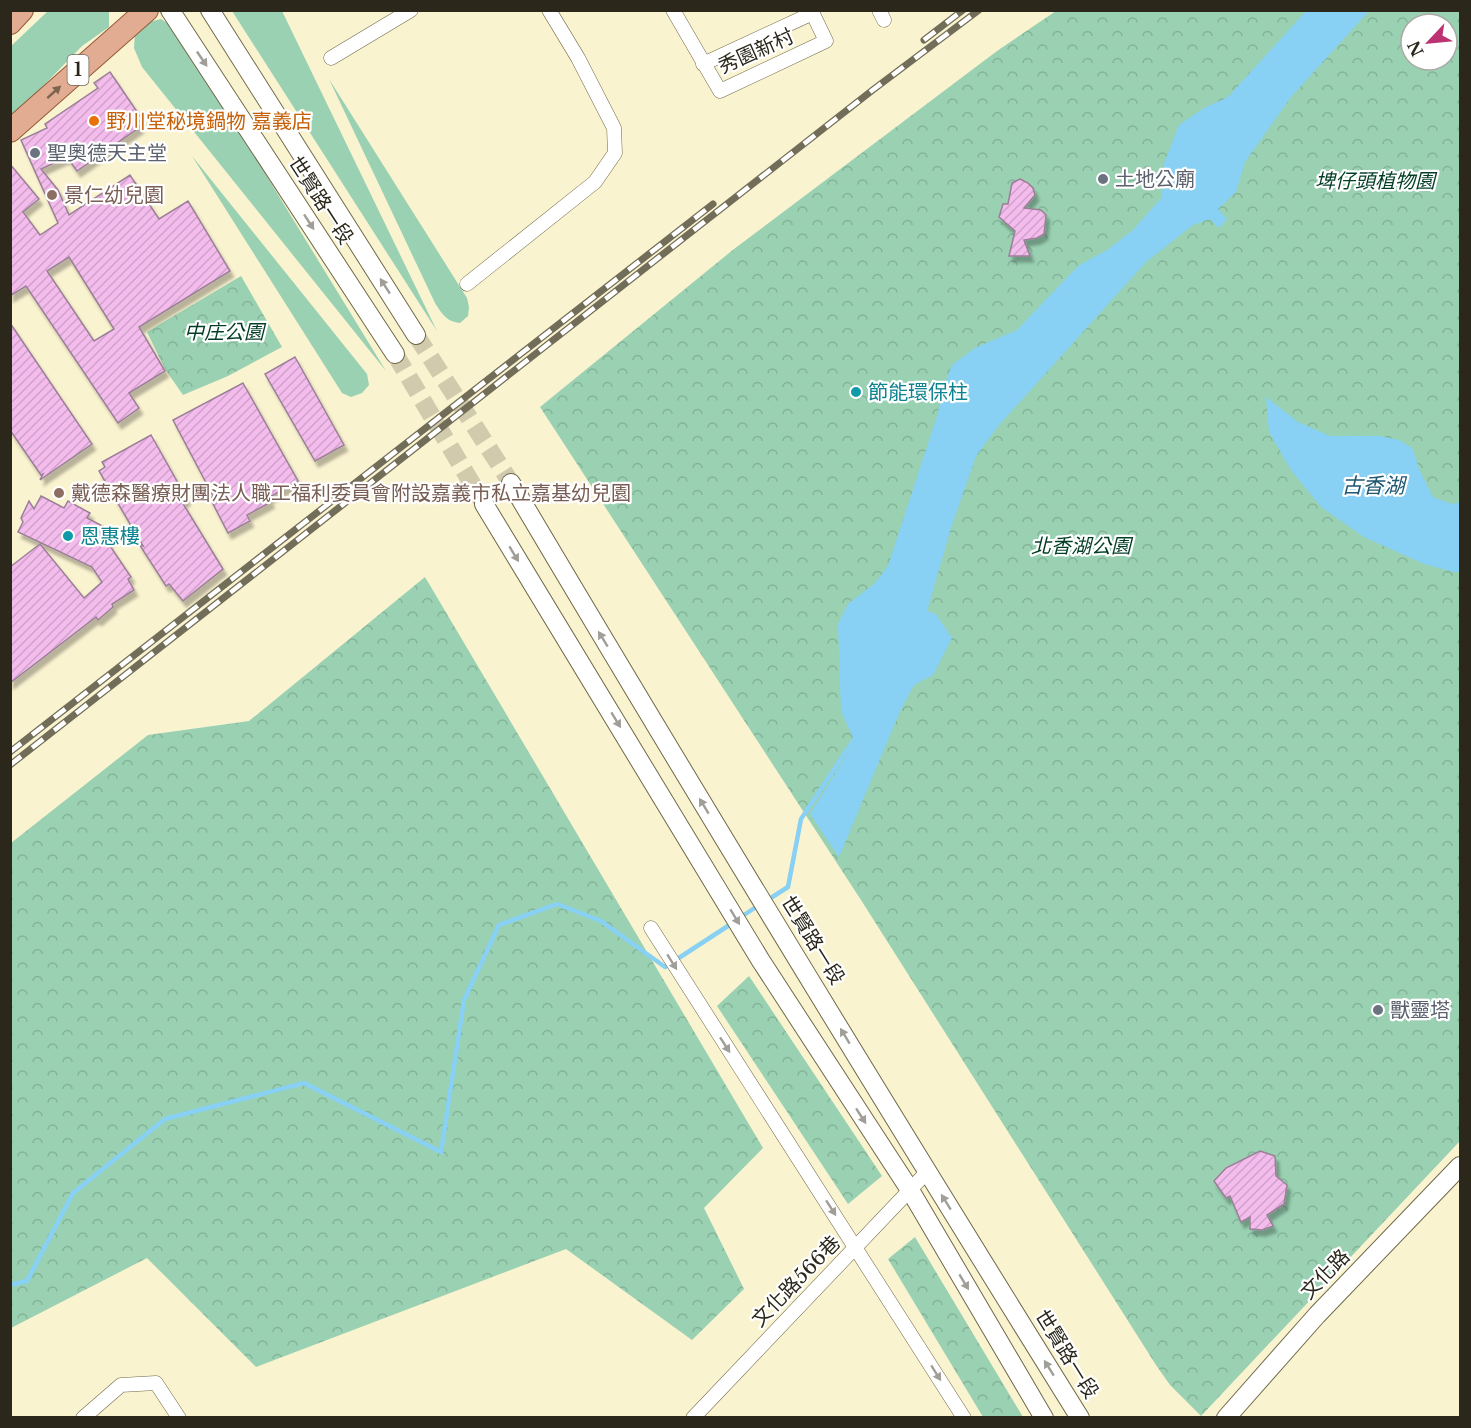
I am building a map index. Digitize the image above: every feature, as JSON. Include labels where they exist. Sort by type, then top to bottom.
[{"type":"main road","points":[[10,23],[22,10]]},
{"type":"main road","name":"1","points":[[10,131],[147,10]]},
{"type":"street","name":"世賢路一段","points":[[170,10],[395,354]]},
{"type":"street","name":"世賢路一段","points":[[210,10],[416,335]]},
{"type":"street","points":[[331,58],[411,10]]},
{"type":"street","points":[[467,284],[595,182],[615,153],[614,128],[578,58],[549,10]]},
{"type":"street","name":"秀園新村","points":[[673,10],[720,91],[826,41],[812,12]]},
{"type":"street","points":[[703,64],[812,12]]},
{"type":"street","name":"世賢路一段","points":[[511,483],[734,856],[1080,1418]]},
{"type":"street","points":[[484,504],[761,961],[910,1190],[1044,1418]]},
{"type":"street","points":[[651,928],[964,1418]]},
{"type":"street","name":"文化路","points":[[1226,1418],[1317,1315],[1461,1166]]},
{"type":"street","name":"文化路566巷","points":[[693,1418],[927,1172]]},
{"type":"street","points":[[82,1418],[121,1385],[156,1383],[180,1418]]},
{"type":"green space","points":[[48,11],[109,11],[109,27],[82,46],[11,119],[10,47]]},
{"type":"green space","points":[[232,11],[282,11],[437,331]]},
{"type":"green space","name":"北香湖公園","points":[[1056,11],[1460,11],[1460,1141],[1201,1416],[1170,1385],[1156,1365],[861,900],[540,407],[734,249],[997,51]]},
{"type":"green space","points":[[161,19],[173,27],[185,43],[386,371],[142,67],[134,48],[135,32],[145,23]]},
{"type":"green space","points":[[329,79],[467,298],[468,316],[460,323],[448,319],[435,303]]},
{"type":"green space","points":[[192,156],[367,374],[369,385],[362,393],[351,397],[342,393]]},
{"type":"green space","name":"中庄公園","points":[[241,276],[282,347],[228,376],[183,395],[165,369],[147,332]]},
{"type":"green space","points":[[425,577],[763,1148],[704,1208],[744,1289],[692,1340],[566,1249],[256,1367],[147,1258],[11,1328],[11,843],[148,735],[249,721]]},
{"type":"green space","points":[[749,976],[882,1176],[848,1204],[717,1006]]},
{"type":"green space","points":[[915,1237],[1023,1417],[983,1417],[888,1259]]},
{"type":"water","points":[[1306,11],[1369,11],[1291,97],[1245,162],[1236,192],[1218,209],[1227,219],[1219,228],[1210,219],[1193,225],[1146,262],[999,425],[976,456],[951,528],[927,611],[936,614],[952,638],[933,675],[914,685],[901,709],[839,857],[810,814],[855,742],[841,711],[838,624],[848,604],[874,584],[888,566],[938,413],[942,390],[952,365],[975,348],[1017,330],[1078,266],[1107,250],[1133,230],[1162,197],[1163,166],[1179,125],[1204,108],[1228,97]]},
{"type":"water","name":"古香湖","points":[[1266,397],[1298,422],[1330,436],[1380,436],[1399,440],[1412,448],[1433,497],[1452,504],[1460,502],[1460,572],[1424,564],[1364,537],[1321,507],[1291,470],[1269,432]]},
{"type":"building","points":[[110,72],[142,119],[137,123],[140,127],[77,171],[67,157],[41,169],[58,190],[69,215],[130,175],[159,219],[188,201],[230,271],[139,327],[165,371],[129,393],[139,408],[118,423],[26,286],[10,296],[10,164],[39,199],[23,212],[40,235],[58,223],[21,140],[47,128],[45,124],[98,88],[94,83]],"holes":[[[69,257],[114,329],[94,341],[47,271]]]},
{"type":"building","points":[[1020,179],[1033,188],[1035,195],[1024,208],[1041,210],[1046,215],[1044,234],[1037,238],[1024,240],[1030,256],[1009,256],[1015,231],[999,217],[1003,204],[1008,204],[1012,183]]},
{"type":"building","points":[[10,323],[92,444],[40,480],[43,474],[41,475],[10,430]]},
{"type":"building","points":[[295,357],[344,445],[315,461],[265,374]]},
{"type":"building","points":[[243,383],[298,481],[268,498],[271,502],[247,515],[250,521],[228,533],[210,498],[213,496],[173,420]]},
{"type":"building","points":[[151,435],[187,499],[182,502],[223,569],[183,601],[169,584],[166,586],[139,544],[143,546],[99,471],[105,467],[102,462]]},
{"type":"building","points":[[41,496],[64,508],[68,501],[90,513],[87,518],[114,532],[108,543],[131,577],[128,579],[134,590],[112,604],[113,607],[98,620],[96,617],[10,683],[10,567],[40,544],[84,598],[102,582],[92,567],[18,532],[23,522],[21,518],[29,501],[34,509]]},
{"type":"building","points":[[1260,1151],[1275,1156],[1276,1176],[1287,1185],[1284,1204],[1267,1215],[1273,1226],[1262,1230],[1250,1229],[1250,1217],[1241,1222],[1230,1196],[1226,1198],[1214,1181],[1226,1168]]},
{"type":"waterway","points":[[766,901],[788,887],[801,819],[857,735]]},
{"type":"waterway","points":[[10,1285],[27,1281],[73,1193],[165,1119],[304,1083],[441,1152],[464,1000],[499,925],[557,904],[601,921],[665,967],[734,922]]},
{"type":"waterway","points":[[741,917],[759,905]]},
{"type":"tunnel","points":[[416,335],[511,483]]},
{"type":"tunnel","points":[[395,354],[484,504]]},
{"type":"railway","points":[[924,40],[963,10]]},
{"type":"railway","points":[[10,765],[874,89],[979,10]]},
{"type":"railway","points":[[10,752],[713,204]]},
{"type":"place","name":"野川堂秘境鍋物 嘉義店","points":[[94,121]]},
{"type":"place","name":"聖奧德天主堂","points":[[35,153]]},
{"type":"place","name":"土地公廟","points":[[1103,179]]},
{"type":"place","name":"景仁幼兒園","points":[[52,195]]},
{"type":"place","name":"節能環保柱","points":[[856,392]]},
{"type":"place","name":"戴德森醫療財團法人職工福利委員會附設嘉義市私立嘉基幼兒園","points":[[59,493]]},
{"type":"place","name":"恩惠樓","points":[[68,536]]},
{"type":"place","name":"獸靈塔","points":[[1378,1010]]},
{"type":"park label","name":"埤仔頭植物園","points":[[1375,181]]}]
